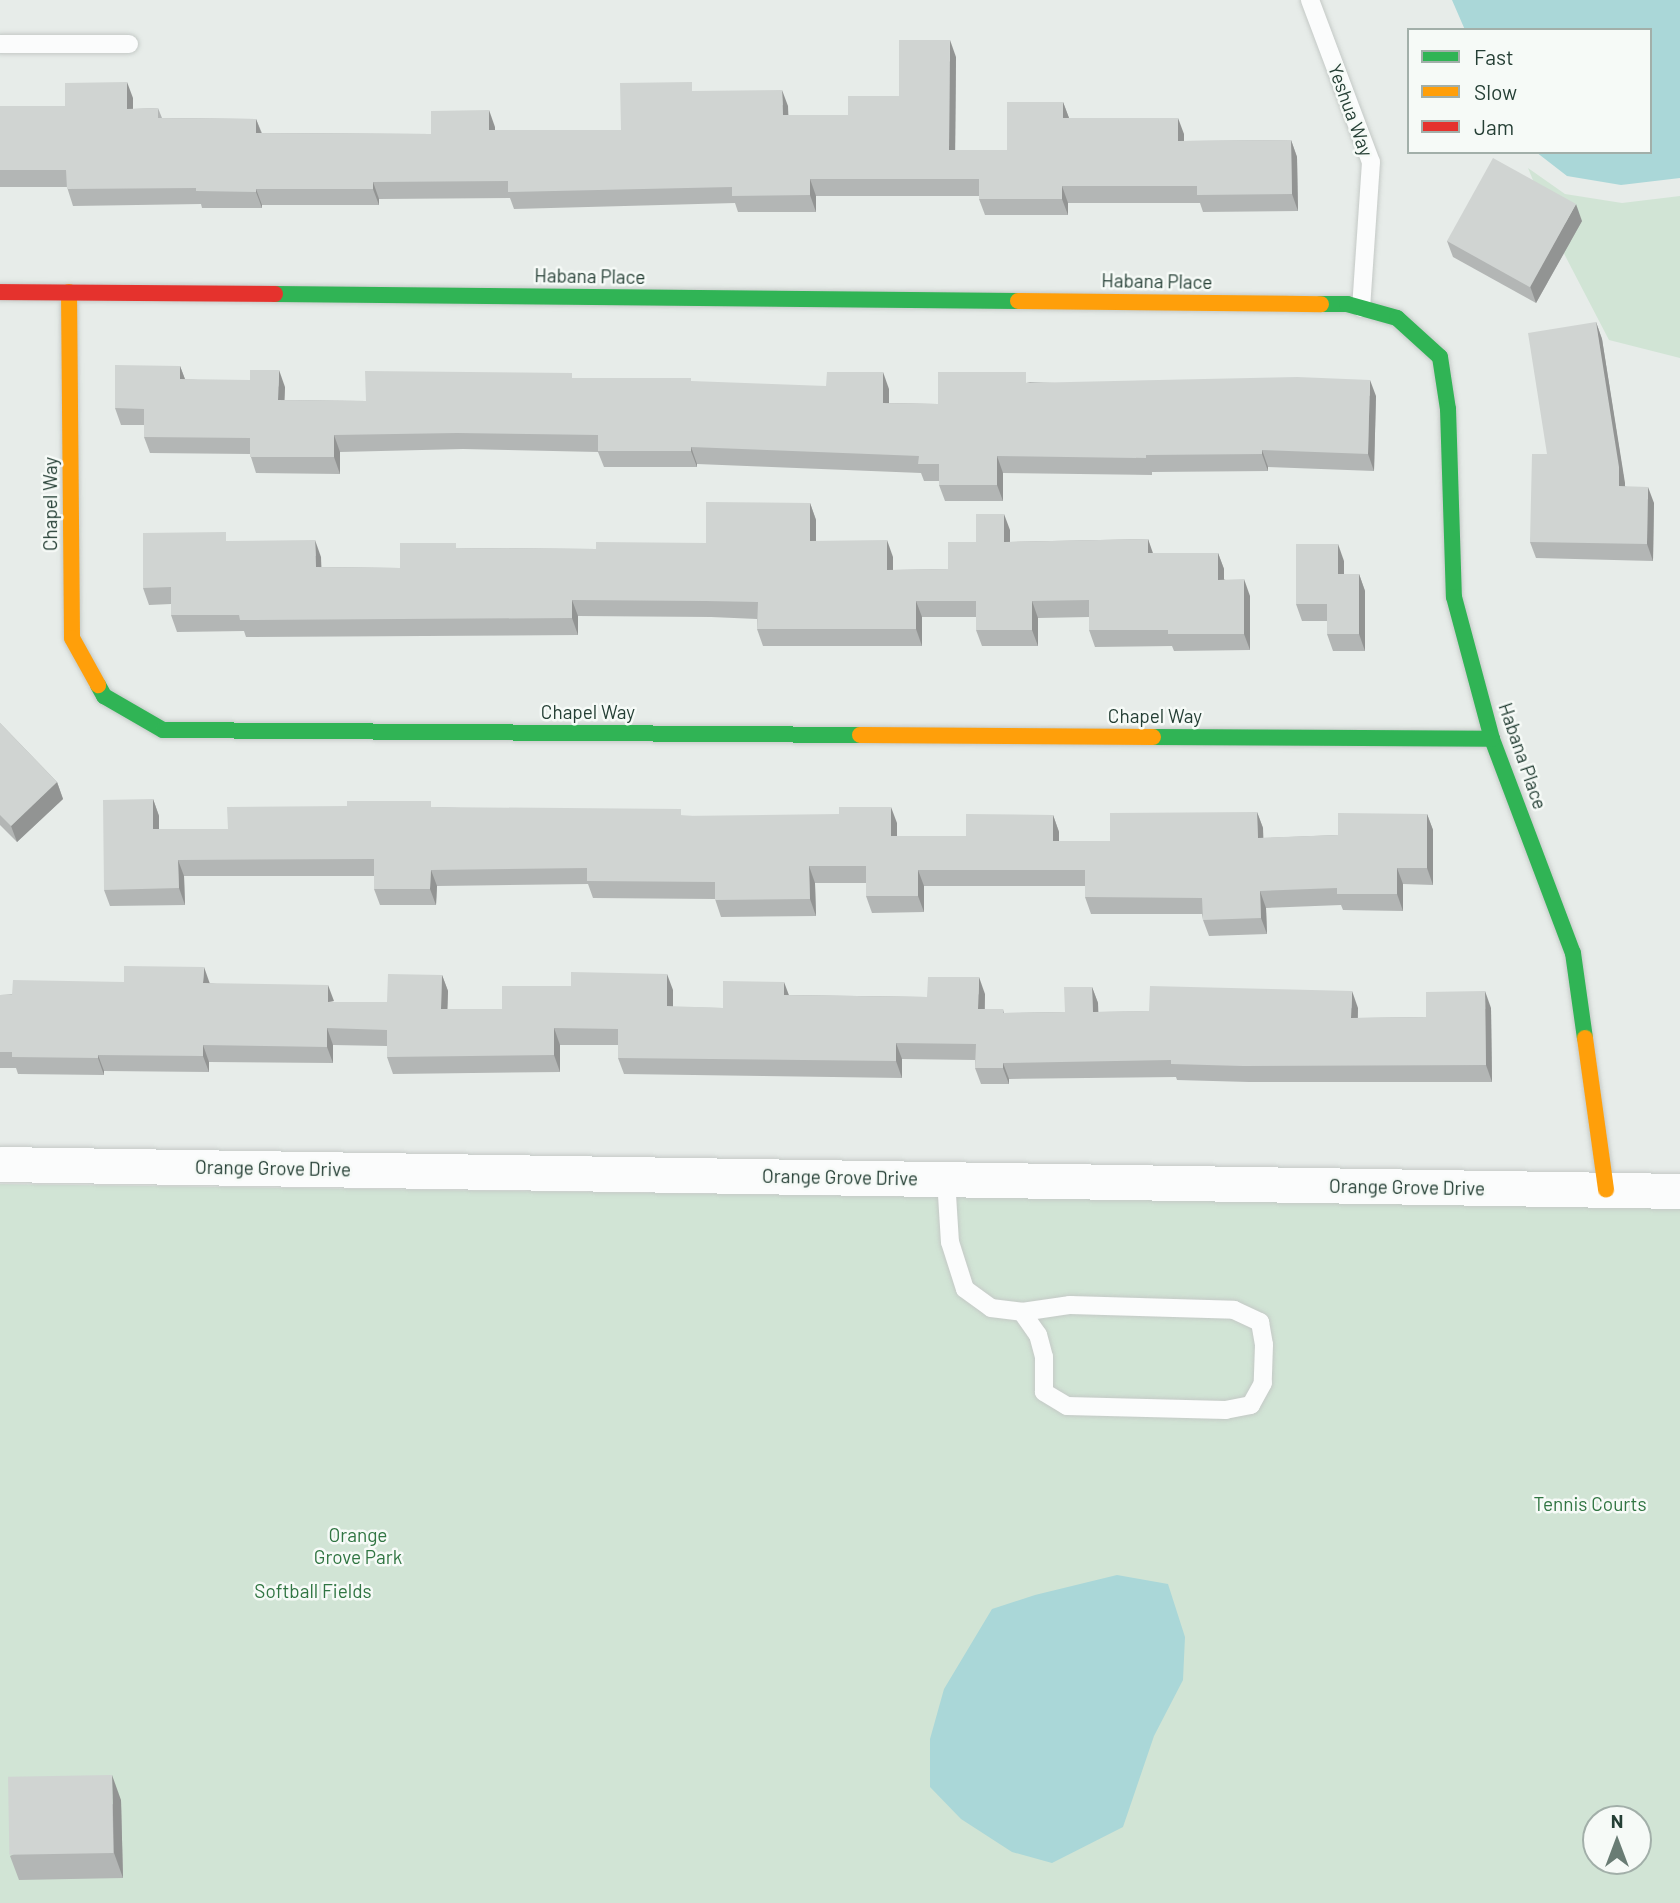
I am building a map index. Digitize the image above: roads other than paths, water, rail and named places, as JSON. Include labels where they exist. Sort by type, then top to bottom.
[{"type":"street","name":"Habana Place","points":[[0,292],[1346,303],[1397,318],[1440,357],[1448,409],[1454,597],[1492,739],[1573,953],[1606,1190]]},
{"type":"street","name":"Chapel Way","points":[[69,292],[72,638],[104,696],[163,730],[1492,739]]},
{"type":"street","name":"Orange Grove Drive","points":[[0,1164],[1680,1191]]},
{"type":"lane","name":"Yeshua Way","points":[[1310,0],[1371,162],[1361,308]]},
{"type":"lane","points":[[0,44],[129,44]]},
{"type":"lane","points":[[946,1179],[950,1242],[965,1289],[991,1308],[1022,1312],[1070,1306],[1234,1310],[1260,1322],[1264,1345],[1263,1383],[1251,1405],[1226,1410],[1067,1406],[1044,1392],[1044,1357],[1038,1335],[1022,1312]]},
{"type":"water","points":[[1452,0],[1680,0],[1680,178],[1621,185],[1567,176],[1539,154],[1652,154],[1652,28],[1464,28]]},
{"type":"water","points":[[1117,1575],[1168,1584],[1185,1637],[1183,1680],[1154,1736],[1123,1827],[1052,1863],[1012,1852],[961,1819],[930,1787],[930,1739],[944,1689],[992,1609],[1035,1595]]},
{"type":"park label","name":"Tennis Courts","points":[[1590,1504]]},
{"type":"park label","name":"Orange Grove Park","points":[[358,1546]]},
{"type":"park label","name":"Softball Fields","points":[[313,1591]]}]
